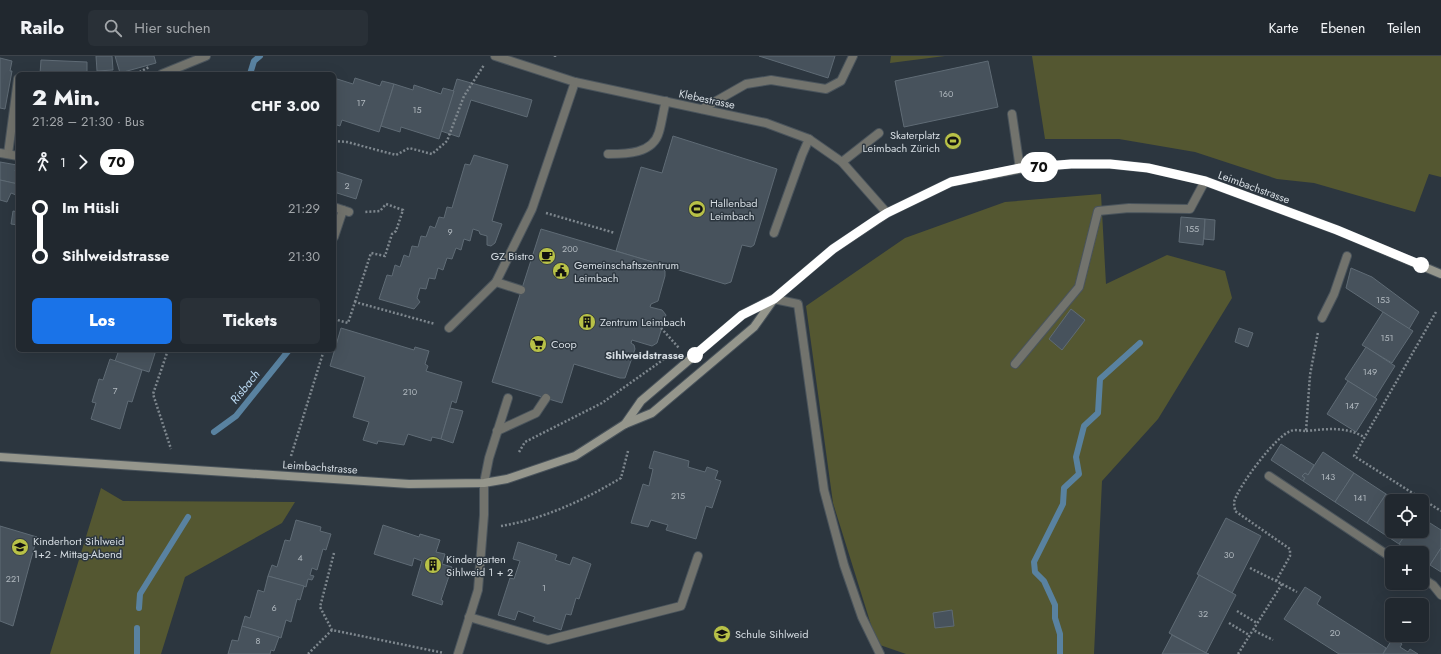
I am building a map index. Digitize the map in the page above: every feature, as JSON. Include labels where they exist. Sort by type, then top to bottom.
[{"type":"street","points":[[167,72],[206,56]]},
{"type":"street","name":"Klebestrasse","points":[[495,56],[575,82],[702,108],[766,123],[810,139],[842,162],[887,213]]},
{"type":"street","points":[[702,108],[746,84],[771,80],[826,89],[841,81],[853,56]]},
{"type":"street","points":[[449,328],[496,282],[532,209],[575,82]]},
{"type":"street","points":[[16,90],[4,154],[16,156]]},
{"type":"street","points":[[608,154],[631,154],[651,145],[659,133],[666,101]]},
{"type":"street","points":[[1012,114],[1020,168]]},
{"type":"street","points":[[842,162],[879,133]]},
{"type":"street","points":[[774,233],[802,155],[810,139]]},
{"type":"street","name":"Leimbachstrasse","points":[[625,424],[641,401],[742,315],[774,299],[833,249],[887,213],[951,182],[1020,168],[1071,164],[1110,164],[1148,168],[1205,181],[1337,230],[1441,274]]},
{"type":"street","points":[[1015,364],[1079,287],[1098,211],[1128,208],[1190,209],[1205,181]]},
{"type":"street","points":[[336,208],[346,211],[336,233]]},
{"type":"street","points":[[1322,318],[1334,294],[1347,256]]},
{"type":"street","points":[[496,282],[521,290]]},
{"type":"street","points":[[774,299],[798,304],[824,490],[844,565],[862,617],[880,654]]},
{"type":"street","name":"Leimbachstrasse","points":[[0,457],[409,484],[484,483],[526,474],[575,456],[625,424],[652,413],[754,327],[774,299]]},
{"type":"street","points":[[458,654],[478,590],[484,515],[484,483],[489,458],[508,398]]},
{"type":"street","points":[[497,431],[536,413],[546,398]]},
{"type":"street","points":[[1270,476],[1385,553]]},
{"type":"street","points":[[469,617],[548,640],[681,606],[698,556]]},
{"type":"street","points":[[1429,582],[1441,595]]},
{"type":"path","points":[[336,141],[347,142],[396,155],[409,148],[432,154],[448,141],[464,96],[482,70],[484,63]]},
{"type":"path","points":[[336,320],[348,323],[371,253],[385,256],[392,234],[396,231],[403,210],[386,204],[380,211],[346,211]]},
{"type":"path","points":[[532,209],[615,233]]},
{"type":"path","points":[[355,302],[449,328]]},
{"type":"path","points":[[1436,312],[1354,456],[1441,511]]},
{"type":"path","points":[[1306,431],[1314,343],[1322,318]]},
{"type":"path","points":[[520,452],[525,442],[602,403],[680,348],[661,328]]},
{"type":"path","points":[[168,352],[153,394],[171,448]]},
{"type":"path","points":[[291,456],[323,352]]},
{"type":"path","points":[[1276,581],[1290,556],[1290,549],[1235,511],[1234,504],[1238,493],[1255,466],[1279,438],[1291,430],[1306,431],[1340,428],[1364,437]]},
{"type":"path","points":[[501,526],[545,515],[592,495],[621,478],[628,452]]},
{"type":"path","points":[[332,630],[320,607],[334,553]]},
{"type":"path","points":[[1250,568],[1297,592]]},
{"type":"path","points":[[1238,654],[1282,584]]},
{"type":"path","points":[[1237,611],[1257,623]]},
{"type":"path","points":[[1229,623],[1250,635]]},
{"type":"path","points":[[308,654],[332,630]]},
{"type":"path","points":[[332,630],[451,654]]},
{"type":"path","points":[[1253,630],[1273,640]]},
{"type":"green space","points":[[891,56],[945,56],[890,63]]},
{"type":"green space","points":[[1032,56],[1441,56],[1441,177],[1429,174],[1415,212],[1314,183],[1277,179],[1195,152],[1119,139],[1045,139]]},
{"type":"green space","points":[[1101,194],[1106,284],[1167,255],[1225,271],[1232,298],[1158,419],[1102,481],[1094,654],[906,654],[877,644],[833,503],[806,306],[905,238],[1005,202]]},
{"type":"green space","points":[[101,488],[123,501],[295,502],[282,523],[185,577],[161,654],[50,654]]},
{"type":"building","points":[[96,56],[112,56],[113,70],[97,71]]},
{"type":"building","points":[[115,56],[154,56],[156,63],[120,72]]},
{"type":"building","points":[[759,56],[835,56],[828,78]]},
{"type":"building","points":[[0,58],[12,61],[10,71],[12,71],[5,109],[0,108]]},
{"type":"building","points":[[41,60],[87,62],[87,72],[40,72]]},
{"type":"building","points":[[988,61],[998,107],[904,127],[895,81]]},
{"type":"building","points":[[355,78],[380,86],[382,81],[394,84],[379,132],[342,120],[340,126],[336,125],[336,79],[353,84]]},
{"type":"building","points":[[457,79],[532,100],[527,117],[471,100],[459,137],[441,131]]},
{"type":"building","points":[[394,84],[413,90],[414,85],[441,94],[443,88],[454,91],[439,139],[401,127],[400,132],[381,126]]},
{"type":"building","name":"Hallenbad Leimbach","points":[[673,136],[777,169],[754,245],[751,247],[742,245],[731,282],[725,284],[616,251],[641,167],[662,173]]},
{"type":"building","points":[[474,155],[508,165],[492,221],[502,224],[495,243],[491,246],[487,245],[487,236],[480,234],[479,231],[473,229],[470,241],[464,239],[461,250],[456,248],[452,259],[447,258],[443,270],[438,268],[435,279],[429,278],[426,289],[420,288],[417,298],[420,302],[414,309],[379,299],[387,275],[392,276],[395,265],[400,267],[404,255],[409,257],[412,246],[418,247],[421,236],[426,237],[430,226],[435,228],[439,217],[444,218],[447,207],[452,208],[465,164],[470,165]]},
{"type":"building","points":[[0,162],[16,165],[16,184],[0,180]]},
{"type":"building","points":[[336,172],[362,180],[356,199],[336,193]]},
{"type":"building","points":[[0,180],[16,184],[16,195],[11,193],[7,202],[0,200]]},
{"type":"building","points":[[13,211],[16,212],[16,225],[11,224]]},
{"type":"building","points":[[1181,217],[1205,219],[1203,245],[1179,242]]},
{"type":"building","points":[[1205,219],[1215,220],[1214,240],[1204,239]]},
{"type":"building","name":"Zentrum Leimbach","points":[[541,229],[663,265],[662,268],[665,271],[658,301],[651,304],[650,307],[662,310],[666,315],[657,343],[652,346],[632,340],[631,343],[634,345],[635,349],[625,378],[620,378],[574,364],[562,403],[492,382]]},
{"type":"building","points":[[1351,268],[1372,277],[1419,312],[1409,329],[1346,288]]},
{"type":"building","points":[[1071,309],[1085,320],[1062,350],[1049,339]]},
{"type":"building","points":[[1383,312],[1413,331],[1392,363],[1362,345]]},
{"type":"building","points":[[341,328],[414,350],[415,347],[429,351],[425,364],[428,366],[426,371],[462,382],[456,403],[452,401],[441,439],[432,437],[431,441],[408,434],[404,445],[378,441],[377,444],[363,440],[369,422],[353,417],[365,377],[330,366],[334,352],[336,352],[336,345]]},
{"type":"building","points":[[1239,328],[1253,333],[1248,347],[1235,342]]},
{"type":"building","points":[[1366,347],[1395,366],[1375,398],[1345,379]]},
{"type":"building","points":[[118,352],[155,352],[149,372],[115,361]]},
{"type":"building","points":[[110,359],[142,370],[132,402],[128,401],[120,429],[91,419],[96,403],[92,402],[99,379],[103,380]]},
{"type":"building","points":[[1348,381],[1377,399],[1356,432],[1327,414]]},
{"type":"building","points":[[450,408],[463,411],[453,443],[441,439]]},
{"type":"building","points":[[1281,444],[1314,465],[1308,475],[1305,473],[1302,476],[1305,478],[1303,481],[1271,460]]},
{"type":"building","points":[[654,451],[689,461],[688,467],[705,472],[707,467],[718,471],[715,479],[721,481],[712,508],[706,506],[696,539],[666,530],[668,525],[651,520],[648,527],[631,523],[643,484],[649,486],[653,469],[649,468]]},
{"type":"building","points":[[1323,452],[1354,473],[1335,502],[1303,481],[1305,478],[1302,476],[1305,473],[1308,475]]},
{"type":"building","points":[[1354,473],[1386,494],[1367,523],[1335,502]]},
{"type":"building","points":[[1385,496],[1385,535],[1367,523]]},
{"type":"building","points":[[1226,518],[1261,536],[1232,593],[1197,574]]},
{"type":"building","points":[[296,520],[321,527],[320,531],[331,534],[326,550],[323,549],[317,570],[312,568],[310,575],[314,576],[312,580],[308,579],[306,587],[268,576],[272,565],[277,567],[285,540],[290,541]]},
{"type":"building","points":[[1429,522],[1441,530],[1441,548],[1430,565],[1429,546],[1402,546],[1399,544],[1403,538],[1429,538]]},
{"type":"building","name":"Kindergarten Sihlweid 1 + 2","points":[[383,525],[419,537],[420,534],[440,540],[436,552],[445,554],[442,564],[452,567],[441,600],[443,601],[442,605],[412,595],[422,561],[414,558],[412,566],[374,554]]},
{"type":"building","points":[[0,526],[37,537],[13,626],[0,621]]},
{"type":"building","points":[[1390,538],[1403,538],[1399,544]]},
{"type":"building","points":[[518,542],[557,555],[555,560],[570,565],[573,557],[591,564],[579,599],[576,598],[571,615],[566,614],[561,630],[533,621],[535,617],[518,611],[515,620],[498,615],[510,578],[514,579],[520,561],[513,559]]},
{"type":"building","points":[[1441,548],[1441,572],[1430,565]]},
{"type":"building","points":[[1199,575],[1236,595],[1206,653],[1169,633]]},
{"type":"building","points":[[268,576],[304,586],[300,600],[297,599],[291,622],[286,620],[281,638],[242,626],[245,616],[250,618],[258,590],[264,592]]},
{"type":"building","points":[[1305,587],[1321,597],[1317,604],[1386,648],[1383,654],[1339,654],[1284,619]]},
{"type":"building","points":[[952,610],[954,626],[935,628],[933,613]]},
{"type":"building","points":[[242,626],[279,637],[274,651],[271,650],[270,654],[228,654],[232,640],[238,641]]},
{"type":"building","points":[[1172,635],[1206,653],[1209,654],[1162,654]]},
{"type":"building","points":[[1390,642],[1399,642],[1402,644],[1400,647],[1408,652],[1410,649],[1418,654],[1383,654]]},
{"type":"waterway","name":"Risbach","points":[[251,72],[254,61],[260,56]]},
{"type":"waterway","points":[[1060,654],[1060,634],[1055,618],[1055,605],[1044,581],[1035,572],[1034,562],[1063,504],[1064,488],[1079,474],[1076,457],[1084,426],[1098,413],[1100,379],[1140,343]]},
{"type":"waterway","name":"Risbach","points":[[214,432],[236,416],[287,352]]},
{"type":"waterway","name":"Risbach","points":[[139,608],[140,594],[188,517]]},
{"type":"waterway","name":"Risbach","points":[[137,628],[137,654]]},
{"type":"bus line","name":"70","points":[[695,355],[742,315],[774,299],[833,249],[887,213],[951,182],[1020,168],[1071,164],[1110,164],[1148,168],[1184,175],[1205,181],[1337,230],[1421,265]]},
{"type":"place","name":"Skaterplatz Leimbach Zürich","points":[[953,141]]},
{"type":"place","name":"Hallenbad Leimbach","points":[[697,209]]},
{"type":"place","name":"GZ Bistro","points":[[547,256]]},
{"type":"place","name":"Gemeinschaftszentrum Leimbach","points":[[561,271]]},
{"type":"place","name":"Zentrum Leimbach","points":[[587,322]]},
{"type":"place","name":"Coop","points":[[538,344]]},
{"type":"place","name":"Sihlweidstrasse","points":[[695,355]]},
{"type":"place","name":"Kinderhort Sihlweid 1+2 - Mittag-Abend","points":[[20,547]]},
{"type":"place","name":"Kindergarten Sihlweid 1 + 2","points":[[433,565]]},
{"type":"place","name":"Schule Sihlweid","points":[[722,634]]}]
